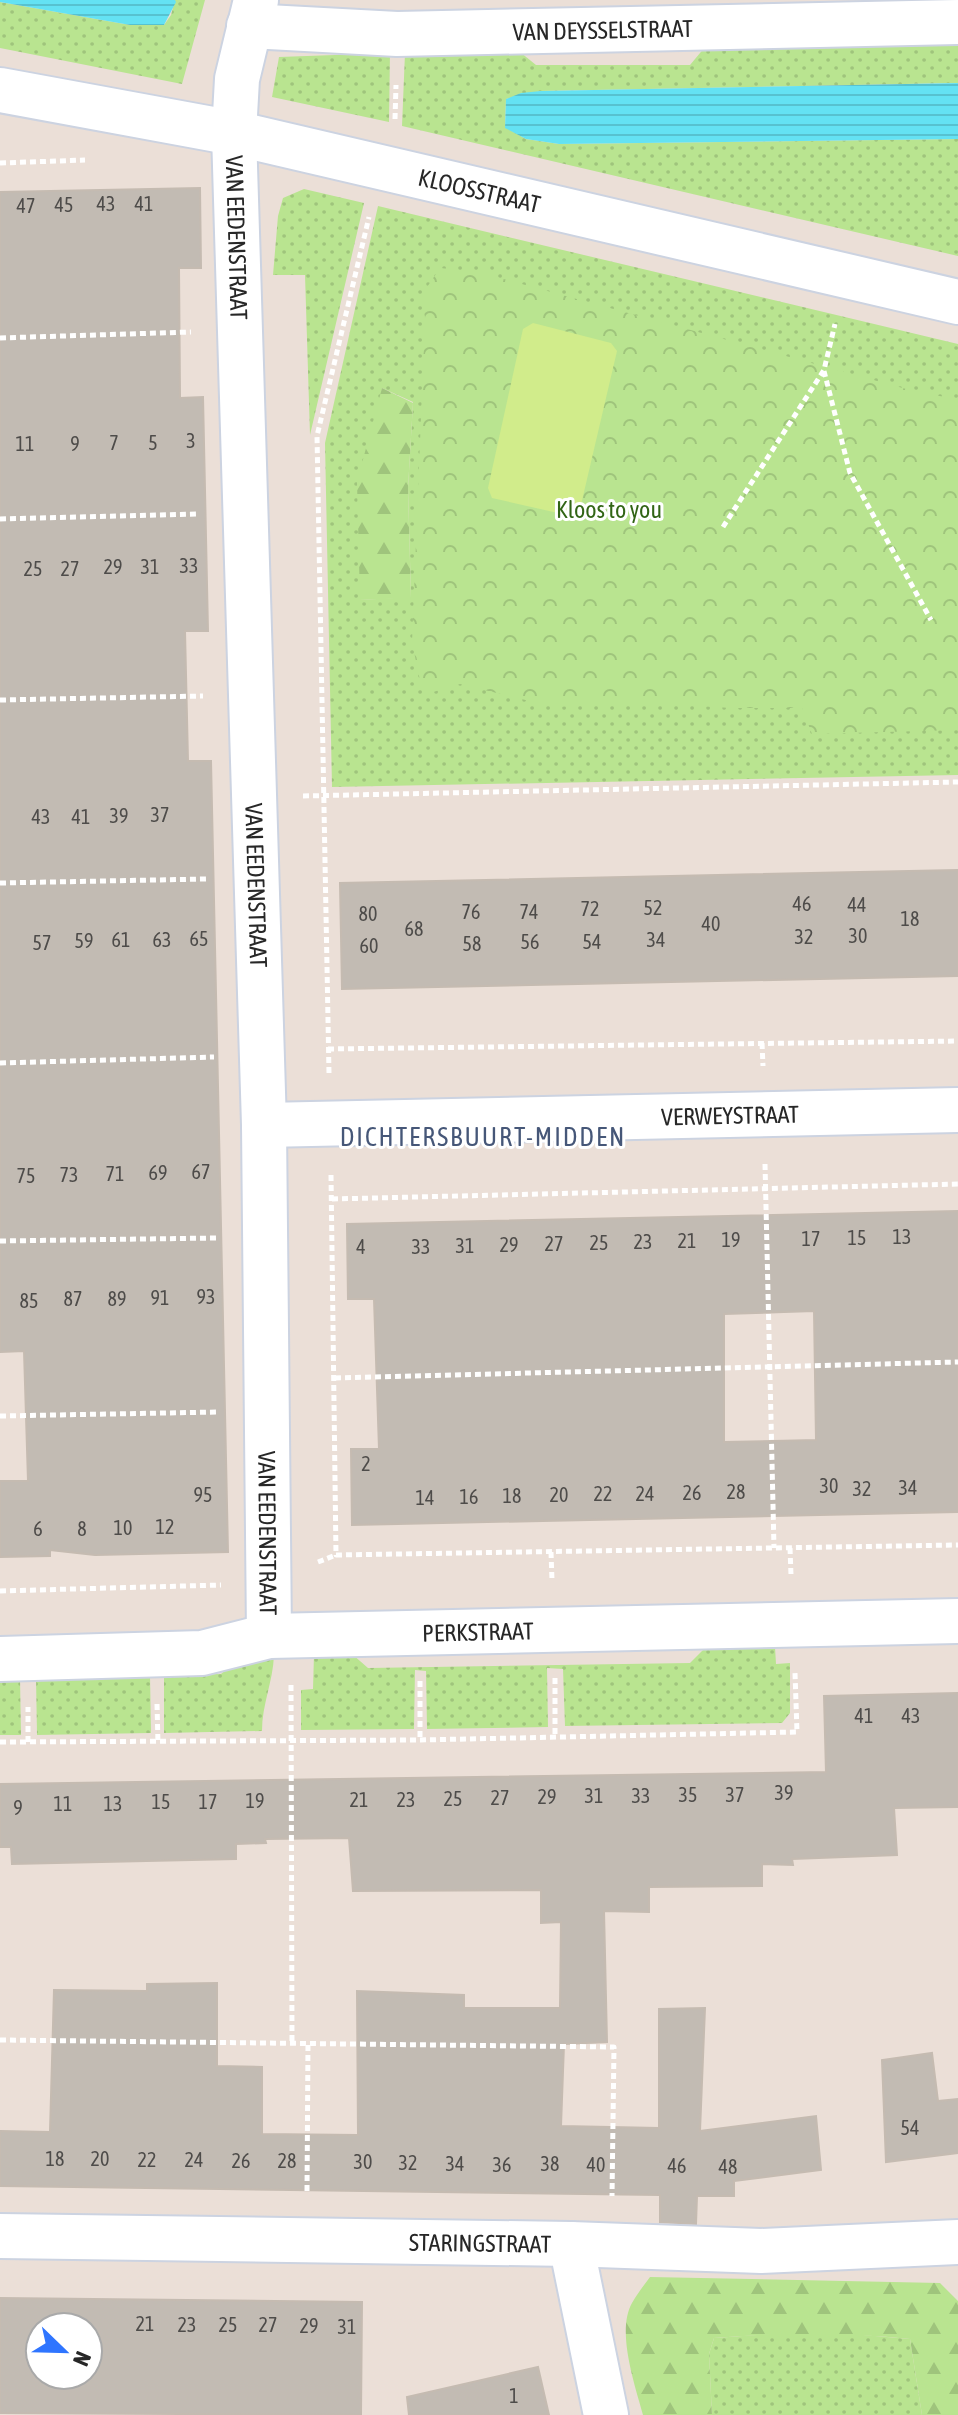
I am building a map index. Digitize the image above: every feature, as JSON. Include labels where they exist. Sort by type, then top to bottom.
[{"type":"street","name":"VAN DEYSSELSTRAAT","points":[[252,13],[397,34],[958,22]]},
{"type":"street","name":"VAN EEDENSTRAAT","points":[[252,13],[237,79],[234,133],[264,1125],[269,1584],[280,1636]]},
{"type":"street","name":"KLOOSSTRAAT","points":[[0,90],[234,133],[958,302]]},
{"type":"street","name":"VERWEYSTRAAT","points":[[264,1125],[958,1110]]},
{"type":"street","name":"PERKSTRAAT","points":[[0,1659],[202,1653],[280,1636],[958,1621]]},
{"type":"street","name":"STARINGSTRAAT","points":[[0,2236],[592,2244],[761,2251],[958,2242]]},
{"type":"street","points":[[592,2244],[606,2415]]},
{"type":"path","points":[[336,1555],[317,436],[381,168],[395,123],[397,34]]},
{"type":"path","points":[[0,163],[91,160]]},
{"type":"path","points":[[723,527],[824,370],[847,277]]},
{"type":"path","points":[[0,338],[195,332]]},
{"type":"path","points":[[824,370],[850,473],[931,620]]},
{"type":"path","points":[[0,519],[199,514]]},
{"type":"path","points":[[0,700],[217,696]]},
{"type":"path","points":[[254,797],[958,782]]},
{"type":"path","points":[[0,883],[219,879]]},
{"type":"path","points":[[328,1049],[958,1041]]},
{"type":"path","points":[[762,1043],[774,1548]]},
{"type":"path","points":[[0,1063],[223,1056]]},
{"type":"path","points":[[332,1199],[958,1184]]},
{"type":"path","points":[[0,1241],[265,1237]]},
{"type":"path","points":[[335,1378],[958,1362]]},
{"type":"path","points":[[0,1416],[232,1411]]},
{"type":"path","points":[[0,1591],[269,1584],[336,1555],[958,1545]]},
{"type":"path","points":[[0,1742],[420,1740],[797,1732],[790,1548]]},
{"type":"path","points":[[280,1636],[291,1739],[292,2044]]},
{"type":"path","points":[[0,2040],[614,2047],[592,2244]]},
{"type":"path","points":[[306,2240],[308,2044]]},
{"type":"green space","points":[[175,0],[205,0],[182,84],[0,48],[0,2],[130,25],[164,25]]},
{"type":"green space","points":[[958,41],[958,83],[541,91],[506,99],[505,127],[526,139],[559,144],[958,139],[958,256],[402,126],[405,53],[520,52],[536,65],[690,65],[705,47]]},
{"type":"green space","points":[[390,53],[389,122],[272,97],[279,57]]},
{"type":"green space","points":[[304,189],[364,203],[310,435],[305,275],[273,275],[278,216],[283,198]]},
{"type":"green space","name":"Kloos to you","points":[[378,206],[958,344],[958,775],[332,787],[325,443]],"holes":[[[382,388],[413,402],[408,488],[411,597],[360,600]]]},
{"type":"green space","name":"Kloos to you","points":[[440,268],[478,272],[921,393],[958,399],[958,730],[812,734],[802,708],[731,708],[638,702],[554,707],[460,684],[423,695],[412,642],[425,317],[421,296]]},
{"type":"green space","points":[[533,323],[611,343],[617,351],[580,509],[571,516],[492,498],[488,488],[523,329]]},
{"type":"green space","points":[[382,388],[413,403],[408,488],[411,598],[360,600],[357,482]]},
{"type":"green space","points":[[706,1647],[775,1647],[776,1664],[790,1663],[790,1713],[782,1723],[565,1726],[563,1669],[547,1668],[548,1727],[427,1729],[426,1671],[415,1670],[414,1729],[301,1730],[301,1690],[313,1689],[314,1654],[352,1654],[368,1668],[690,1663]]},
{"type":"green space","points":[[274,1655],[262,1731],[164,1733],[164,1675],[221,1674],[241,1656]]},
{"type":"green space","points":[[150,1675],[151,1733],[37,1735],[36,1677]]},
{"type":"green space","points":[[0,1678],[20,1678],[21,1735],[0,1735]]},
{"type":"green space","points":[[650,2277],[940,2283],[958,2301],[958,2415],[922,2415],[910,2339],[812,2334],[714,2338],[709,2354],[712,2415],[643,2415],[628,2358],[626,2328],[632,2303]]},
{"type":"green space","points":[[852,2334],[910,2339],[922,2415],[712,2415],[709,2354],[714,2338]]},
{"type":"water","points":[[0,0],[176,2],[164,25],[130,25]]},
{"type":"water","points":[[958,83],[958,139],[559,144],[526,139],[505,128],[506,99],[521,93],[541,91]]},
{"type":"building","points":[[200,188],[201,268],[179,268],[180,398],[203,397],[208,631],[185,631],[188,761],[211,761],[228,1552],[95,1555],[50,1550],[50,1556],[0,1557],[0,1481],[28,1481],[24,1351],[0,1352],[0,192]]},
{"type":"building","points":[[958,870],[958,976],[342,989],[340,883]]},
{"type":"building","points":[[958,1211],[958,1512],[352,1525],[351,1449],[379,1449],[374,1299],[348,1299],[347,1224]],"holes":[[[814,1311],[816,1440],[724,1442],[724,1314]]]},
{"type":"building","points":[[958,1693],[958,1807],[894,1808],[897,1855],[792,1859],[793,1865],[762,1864],[762,1886],[649,1887],[649,1912],[604,1911],[607,2042],[564,2044],[561,2126],[659,2128],[659,2009],[705,2008],[700,2131],[816,2116],[821,2170],[734,2181],[734,2196],[697,2196],[696,2224],[660,2222],[660,2195],[0,2186],[0,2131],[50,2132],[54,1990],[147,1991],[147,1984],[217,1983],[217,2066],[262,2067],[262,2134],[358,2135],[357,1991],[464,1995],[464,2008],[560,2008],[561,1922],[541,1923],[541,1890],[353,1891],[349,1838],[265,1839],[266,1843],[236,1844],[236,1859],[12,1864],[11,1847],[0,1847],[0,1784],[826,1772],[824,1696]]},
{"type":"building","points":[[932,2053],[938,2101],[958,2099],[958,2153],[886,2162],[882,2060]]},
{"type":"building","points":[[0,2298],[362,2302],[361,2415],[0,2413]]},
{"type":"building","points":[[538,2367],[549,2415],[409,2415],[407,2397]]},
{"type":"district","name":"DICHTERSBUURT-MIDDEN","points":[[483,1137]]}]
